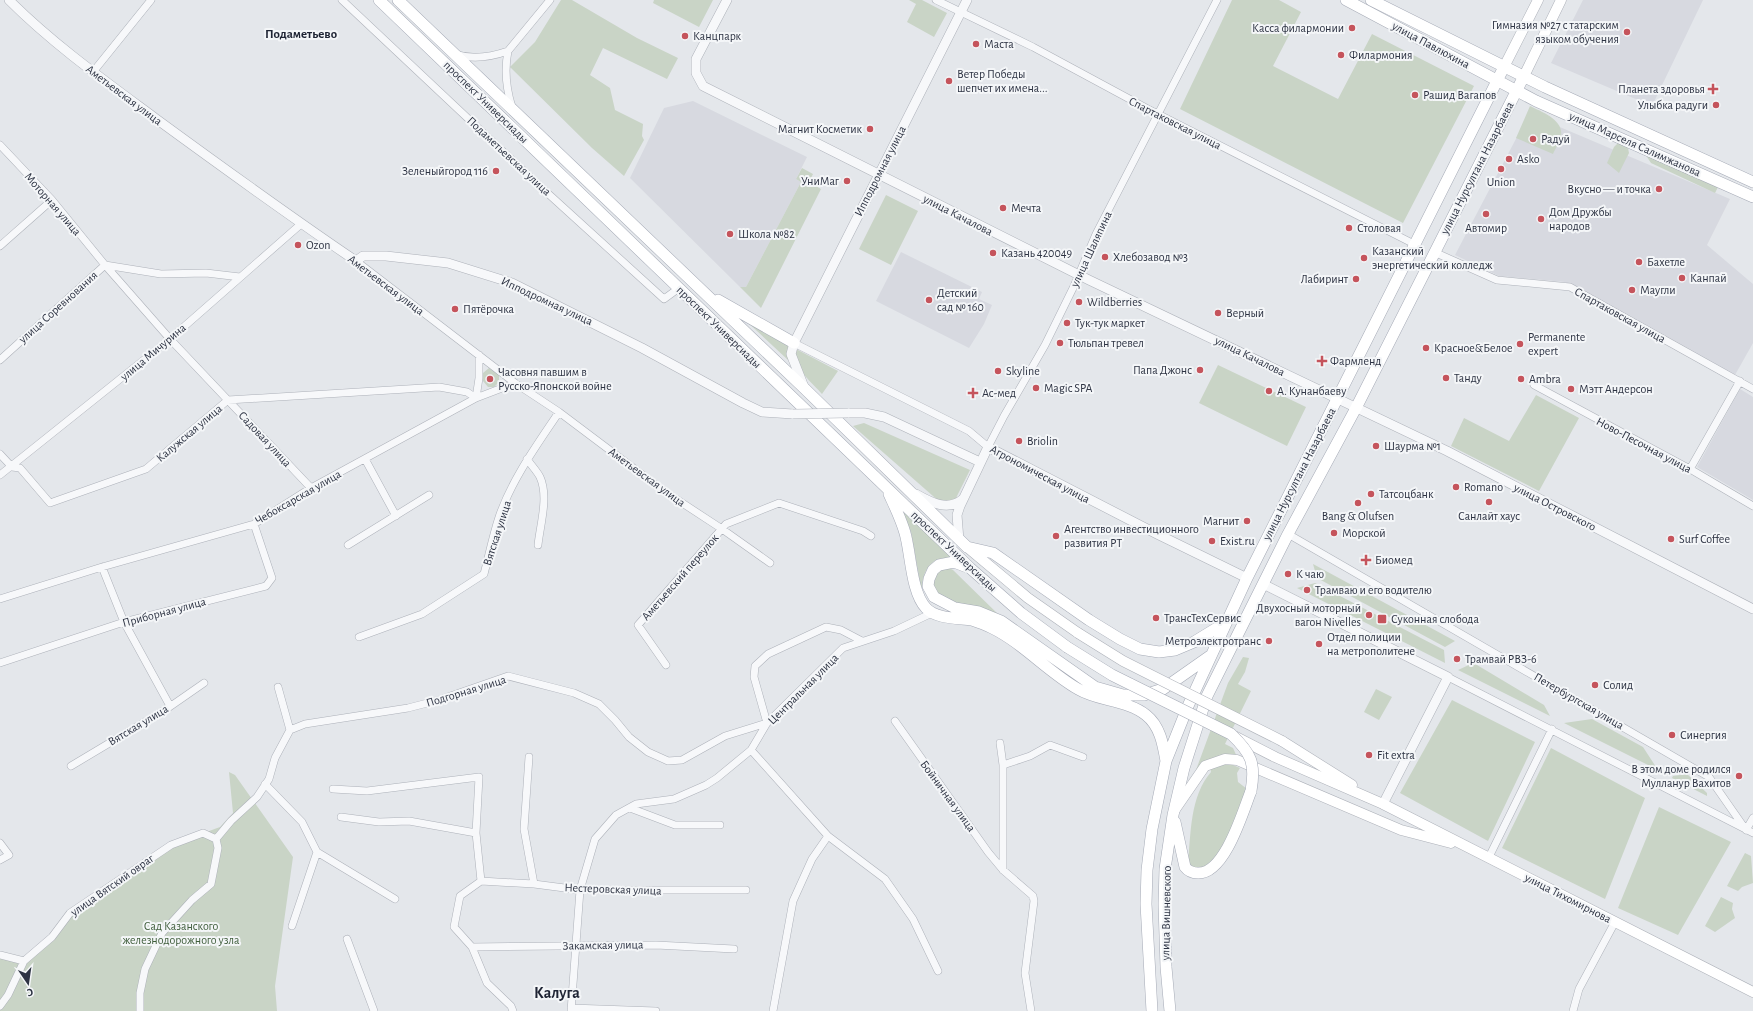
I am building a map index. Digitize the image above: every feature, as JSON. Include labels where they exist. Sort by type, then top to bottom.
[{"type":"main road","name":"проспект Универсиады","points":[[379,0],[886,488],[970,568],[1021,613],[1067,647],[1112,675],[1231,734],[1244,746],[1250,755],[1253,771],[1251,791],[1223,857],[1212,870],[1205,873],[1195,873],[1185,867],[1174,813]]},
{"type":"main road","name":"проспект Универсиады","points":[[398,0],[514,113],[706,293],[962,543]]},
{"type":"main road","name":"улица Павлюхина","points":[[1346,0],[1517,91]]},
{"type":"main road","name":"улица Павлюхина","points":[[1371,0],[1504,67],[1753,182]]},
{"type":"main road","name":"улица Нурсултана Назарбаева","points":[[1152,829],[1166,761],[1225,623],[1336,399],[1538,0]]},
{"type":"main road","name":"улица Нурсултана Назарбаева","points":[[1174,813],[1184,768],[1207,696],[1288,534],[1356,408],[1517,91],[1561,0]]},
{"type":"main road","name":"улица Марселя Салимжанова","points":[[1517,91],[1753,197]]},
{"type":"main road","points":[[706,293],[760,322],[794,343]]},
{"type":"main road","points":[[886,488],[905,532],[915,586],[920,599],[927,610],[932,613],[974,621],[993,628],[1078,690],[1130,707],[1145,714],[1154,723],[1159,732],[1166,761]]},
{"type":"main road","points":[[962,543],[993,553],[1089,620],[1140,649],[1159,652],[1175,650],[1194,642],[1225,623]]},
{"type":"main road","points":[[962,543],[1028,598],[1078,633],[1122,661],[1282,741],[1383,804]]},
{"type":"main road","points":[[970,568],[954,562],[939,565],[933,570],[929,579],[928,586],[934,597],[955,608],[979,612],[1001,621],[1095,687],[1123,695],[1144,696],[1163,689],[1210,656]]},
{"type":"main road","points":[[1231,734],[1275,757],[1383,804]]},
{"type":"main road","points":[[1174,813],[1205,766],[1225,759],[1237,760],[1401,830],[1468,847]]},
{"type":"main road","name":"улица Тихомирнова","points":[[1383,804],[1753,992]]},
{"type":"main road","name":"улица Вишневского","points":[[1170,1011],[1166,967],[1164,904],[1165,869],[1174,813]]},
{"type":"main road","name":"улица Вишневского","points":[[1152,829],[1146,904],[1152,1011]]},
{"type":"street","name":"Аметьевская улица","points":[[9,0],[33,24],[93,72],[301,224],[356,262],[514,383],[559,412],[664,491],[770,563]]},
{"type":"street","points":[[93,72],[150,0]]},
{"type":"street","name":"Подаметьевская улица","points":[[342,0],[543,189],[664,299],[678,288]]},
{"type":"street","points":[[514,113],[506,81],[506,62],[508,52],[550,0]]},
{"type":"street","name":"улица Качалова","points":[[727,0],[696,59],[696,73],[703,86],[1078,274],[1356,408]]},
{"type":"street","name":"Спартаковская улица","points":[[936,0],[1033,47],[1158,114],[1414,244]]},
{"type":"street","name":"Ипподромная улица","points":[[794,343],[967,0]]},
{"type":"street","name":"улица Шаляпина","points":[[962,543],[957,515],[980,462],[1045,344],[1074,286],[1096,234],[1217,0]]},
{"type":"street","points":[[452,53],[480,57],[508,52]]},
{"type":"street","name":"Моторная улица","points":[[0,145],[52,200],[105,265]]},
{"type":"street","points":[[0,246],[52,200]]},
{"type":"street","name":"улица Мичурина","points":[[0,476],[170,339],[301,224]]},
{"type":"street","name":"Спартаковская улица","points":[[1434,252],[1497,280],[1570,287],[1753,389]]},
{"type":"street","name":"Ипподромная улица","points":[[356,262],[363,256],[375,255],[448,263],[478,271],[512,283],[642,348],[742,403],[762,412],[793,414],[848,413],[884,417],[980,462]]},
{"type":"street","name":"улица Соревнования","points":[[0,360],[105,265],[161,274],[206,273],[240,277]]},
{"type":"street","name":"Садовая улица","points":[[105,265],[170,339],[312,488]]},
{"type":"street","points":[[794,343],[791,354],[804,388]]},
{"type":"street","name":"Агрономическая улица","points":[[794,343],[969,431],[988,447],[1157,534],[1247,578]]},
{"type":"street","points":[[476,398],[479,378],[479,355]]},
{"type":"street","points":[[1690,469],[1740,381]]},
{"type":"street","name":"Чебоксарская улица","points":[[0,600],[102,567],[254,524],[312,488],[476,398],[514,383]]},
{"type":"street","name":"Ново-Песочная улица","points":[[1534,385],[1690,469],[1753,506]]},
{"type":"street","name":"Калужская улица","points":[[0,454],[12,466],[20,468],[50,503],[146,469],[228,400],[439,387],[467,392],[476,398]]},
{"type":"street","name":"улица Островского","points":[[1356,408],[1446,451],[1753,609]]},
{"type":"street","name":"Вятская улица","points":[[359,637],[422,614],[484,574],[499,516],[527,460],[559,412]]},
{"type":"street","points":[[365,459],[396,516]]},
{"type":"street","points":[[527,460],[540,477],[544,498],[538,545]]},
{"type":"street","points":[[909,490],[942,506],[958,504],[964,498]]},
{"type":"street","points":[[348,545],[429,495]]},
{"type":"street","points":[[722,529],[726,524],[780,503],[863,531],[871,536]]},
{"type":"street","name":"Приборная улица","points":[[0,663],[124,622],[266,586],[272,578],[254,524]]},
{"type":"street","name":"Аметьевский переулок","points":[[666,665],[638,625],[722,529]]},
{"type":"street","name":"Петербургская улица","points":[[1288,534],[1709,777],[1750,832]]},
{"type":"street","points":[[102,567],[124,622],[170,706]]},
{"type":"street","points":[[1263,584],[1552,729],[1750,832],[1753,818]]},
{"type":"street","name":"Центральная улица","points":[[571,1009],[580,890],[595,839],[616,815],[636,804],[674,800],[706,785],[751,750],[767,723],[843,648],[894,631],[932,613]]},
{"type":"street","points":[[767,723],[754,677],[755,666],[768,654],[826,627],[841,630],[862,641]]},
{"type":"street","name":"Подгорная улица","points":[[290,730],[304,724],[408,708],[438,700],[508,676],[574,693],[599,704],[629,737],[648,752],[668,761],[682,760],[725,736],[767,723]]},
{"type":"street","points":[[1383,804],[1448,677]]},
{"type":"street","name":"Вятская улица","points":[[71,766],[170,706],[204,683]]},
{"type":"street","points":[[140,1011],[140,993],[145,969],[162,933],[192,900],[211,884],[218,848],[216,839],[231,821],[257,797],[269,779],[274,758],[290,730],[278,687]]},
{"type":"street","name":"Бойничная улица","points":[[895,721],[1003,870],[1033,896],[1034,901],[1025,973],[1031,1011]]},
{"type":"street","points":[[1489,857],[1552,729]]},
{"type":"street","points":[[1000,743],[1003,765],[1003,870]]},
{"type":"street","points":[[1003,765],[1030,756],[1050,745],[1083,757]]},
{"type":"street","points":[[751,750],[828,836],[885,879],[913,919],[938,971]]},
{"type":"street","points":[[529,757],[524,829],[534,884]]},
{"type":"street","points":[[333,790],[367,791],[479,777],[476,833],[480,881],[460,896],[454,927],[472,947],[487,983],[511,1006],[513,1011]]},
{"type":"street","points":[[265,784],[302,822],[317,852],[395,899]]},
{"type":"street","points":[[630,808],[675,825],[720,825]]},
{"type":"street","points":[[342,817],[379,822],[409,821],[476,833]]},
{"type":"street","name":"улица Вятский овраг","points":[[0,1006],[8,996],[24,961],[52,937],[70,913],[170,845],[203,833],[216,839]]},
{"type":"street","points":[[773,1011],[793,901],[812,859],[828,836]]},
{"type":"street","points":[[0,843],[9,855],[0,860]]},
{"type":"street","points":[[292,926],[317,852]]},
{"type":"street","name":"Нестеровская улица","points":[[480,881],[534,884],[580,890],[746,890]]},
{"type":"street","points":[[1572,1011],[1579,989],[1615,922]]},
{"type":"street","points":[[347,939],[374,1011]]},
{"type":"street","name":"Закамская улица","points":[[472,947],[656,945],[734,949]]},
{"type":"street","points":[[0,955],[24,961]]},
{"type":"street","points":[[571,1009],[656,1011]]},
{"type":"shaded area","name":"Гимназия №27 с татарским языком обучения","points":[[1583,0],[1703,0],[1652,106],[1551,63]]},
{"type":"shaded area","name":"Школа №82","points":[[693,101],[807,157],[796,179],[801,182],[746,287],[740,287],[630,178],[664,108]]},
{"type":"shaded area","points":[[1529,114],[1730,199],[1707,245],[1753,284],[1753,343],[1735,375],[1565,282],[1499,276],[1455,255]]},
{"type":"shaded area","name":"Детский сад № 160","points":[[901,252],[982,292],[979,299],[992,305],[984,324],[969,348],[876,301]]},
{"type":"shaded area","points":[[1740,389],[1753,397],[1753,500],[1697,467]]},
{"type":"green space","points":[[561,0],[572,0],[637,38],[678,58],[667,79],[603,48],[590,75],[610,88],[615,110],[643,124],[642,136],[644,140],[624,176],[592,148],[510,67],[535,42]]},
{"type":"green space","points":[[654,0],[713,0],[699,27],[653,3]]},
{"type":"green space","points":[[909,0],[922,0],[947,13],[934,37],[907,22],[916,4]]},
{"type":"green space","points":[[1232,0],[1279,0],[1301,12],[1273,66],[1338,99],[1372,34],[1474,86],[1403,223],[1180,109]]},
{"type":"green space","points":[[1530,106],[1551,117],[1559,125],[1561,136],[1553,154],[1516,138]]},
{"type":"green space","points":[[1618,143],[1624,144],[1628,148],[1629,153],[1619,173],[1607,163],[1614,147]]},
{"type":"green space","points":[[1652,156],[1718,187],[1715,193],[1651,163],[1647,157]]},
{"type":"green space","points":[[802,168],[813,174],[809,182],[821,189],[761,308],[740,287],[746,287],[801,182],[796,179]]},
{"type":"green space","points":[[886,195],[918,211],[891,265],[859,249]]},
{"type":"green space","points":[[743,318],[788,343],[788,360]]},
{"type":"green space","points":[[796,349],[838,371],[822,394],[799,368],[795,356]]},
{"type":"green space","points":[[1218,365],[1306,407],[1287,446],[1199,403]]},
{"type":"green space","points":[[489,368],[499,374],[499,382],[494,387],[488,387],[483,381],[483,373]]},
{"type":"green space","points":[[1536,395],[1579,418],[1539,491],[1451,446],[1464,418],[1509,441]]},
{"type":"green space","points":[[864,423],[970,470],[955,500],[941,503],[853,426]]},
{"type":"green space","points":[[901,507],[952,558],[938,559],[928,567],[923,579],[922,593],[911,532]]},
{"type":"green space","points":[[1313,564],[1455,641],[1445,647],[1317,578]]},
{"type":"green space","points":[[947,567],[953,570],[1002,618],[947,601],[936,594],[933,586],[936,573]]},
{"type":"green space","points":[[1315,583],[1444,650],[1445,663],[1297,588]]},
{"type":"green space","points":[[1243,657],[1249,658],[1245,672],[1238,684],[1251,691],[1225,744],[1233,748],[1238,759],[1203,762],[1196,770],[1228,683]]},
{"type":"green space","points":[[1471,664],[1477,665],[1544,705],[1550,716],[1458,670]]},
{"type":"green space","points":[[1376,689],[1392,697],[1379,720],[1364,712]]},
{"type":"green space","points":[[1452,700],[1535,742],[1488,841],[1400,793]]},
{"type":"green space","points":[[1592,719],[1643,747],[1658,770],[1564,723]]},
{"type":"green space","points":[[1551,748],[1645,798],[1605,899],[1502,848]]},
{"type":"green space","points":[[1218,764],[1233,765],[1240,768],[1237,773],[1238,782],[1247,789],[1230,832],[1213,866],[1196,871],[1188,863],[1195,803],[1204,782],[1211,772],[1210,768]]},
{"type":"green space","name":"Сад Казанского железнодорожного узла","points":[[229,772],[235,775],[293,857],[275,986],[277,1011],[0,1011],[0,954],[28,959],[70,913],[171,845],[220,827],[233,813]]},
{"type":"green space","points":[[1687,774],[1707,793],[1707,796],[1672,778],[1673,776]]},
{"type":"green space","points":[[1659,807],[1731,842],[1678,935],[1618,908]]},
{"type":"green space","points":[[1745,853],[1751,856],[1753,883],[1742,887],[1738,891],[1727,886]]},
{"type":"green space","points":[[1721,897],[1733,903],[1732,909],[1735,918],[1715,932],[1705,926]]},
{"type":"place","name":"Касса филармонии","points":[[1352,28]]},
{"type":"place","name":"Гимназия №27 с татарским языком обучения","points":[[1627,32]]},
{"type":"place","name":"Канцпарк","points":[[685,36]]},
{"type":"place","name":"Маста","points":[[976,44]]},
{"type":"place","name":"Филармония","points":[[1341,55]]},
{"type":"place","name":"Ветер Победы шепчет их имена...","points":[[949,81]]},
{"type":"place","name":"Планета здоровья","points":[[1713,89]]},
{"type":"place","name":"Рашид Вагапов","points":[[1415,95]]},
{"type":"place","name":"Улыбка радуги","points":[[1716,105]]},
{"type":"place","name":"Магнит Косметик","points":[[870,129]]},
{"type":"place","name":"Радуй","points":[[1533,139]]},
{"type":"place","name":"Asko","points":[[1509,159]]},
{"type":"place","name":"Union","points":[[1501,169]]},
{"type":"place","name":"Зеленыйгород 116","points":[[496,171]]},
{"type":"place","name":"УниМаг","points":[[847,181]]},
{"type":"place","name":"Вкусно — и точка","points":[[1659,189]]},
{"type":"place","name":"Мечта","points":[[1003,208]]},
{"type":"place","name":"Автомир","points":[[1486,214]]},
{"type":"place","name":"Дом Дружбы народов","points":[[1541,219]]},
{"type":"place","name":"Столовая","points":[[1349,228]]},
{"type":"place","name":"Школа №82","points":[[730,234]]},
{"type":"place","name":"Ozon","points":[[298,245]]},
{"type":"place","name":"Казань 420049","points":[[993,253]]},
{"type":"place","name":"Хлебозавод №3","points":[[1105,257]]},
{"type":"place","name":"Казанский энергетический колледж","points":[[1364,258]]},
{"type":"place","name":"Бахетле","points":[[1639,262]]},
{"type":"place","name":"Канпай","points":[[1682,278]]},
{"type":"place","name":"Лабиринт","points":[[1356,279]]},
{"type":"place","name":"Маугли","points":[[1632,290]]},
{"type":"place","name":"Детский сад № 160","points":[[929,300]]},
{"type":"place","name":"Wildberries","points":[[1079,302]]},
{"type":"place","name":"Пятёрочка","points":[[455,309]]},
{"type":"place","name":"Верный","points":[[1218,313]]},
{"type":"place","name":"Тук-тук маркет","points":[[1067,323]]},
{"type":"place","name":"Тюльпан тревел","points":[[1060,343]]},
{"type":"place","name":"Permanente expert","points":[[1520,344]]},
{"type":"place","name":"Красное&Белое","points":[[1426,348]]},
{"type":"place","name":"Фармленд","points":[[1322,361]]},
{"type":"place","name":"Папа Джонс","points":[[1200,370]]},
{"type":"place","name":"Skyline","points":[[998,371]]},
{"type":"place","name":"Танду","points":[[1446,378]]},
{"type":"place","name":"Часовня павшим в Русско-Японской войне","points":[[490,379]]},
{"type":"place","name":"Ambra","points":[[1521,379]]},
{"type":"place","name":"Magic SPA","points":[[1036,388]]},
{"type":"place","name":"Мэтт Андерсон","points":[[1571,389]]},
{"type":"place","name":"А. Кунанбаеву","points":[[1269,391]]},
{"type":"place","name":"Ас-мед","points":[[973,393]]},
{"type":"place","name":"Briolin","points":[[1019,441]]},
{"type":"place","name":"Шаурма №1","points":[[1376,446]]},
{"type":"place","name":"Romano","points":[[1456,487]]},
{"type":"place","name":"Татсоцбанк","points":[[1371,494]]},
{"type":"place","name":"Санлайт хаус","points":[[1489,502]]},
{"type":"place","name":"Bang & Olufsen","points":[[1358,503]]},
{"type":"place","name":"Магнит","points":[[1247,521]]},
{"type":"place","name":"Морской","points":[[1334,533]]},
{"type":"place","name":"Агентство инвестиционного развития РТ","points":[[1056,536]]},
{"type":"place","name":"Surf Coffee","points":[[1671,539]]},
{"type":"place","name":"Exist.ru","points":[[1212,541]]},
{"type":"place","name":"Биомед","points":[[1366,560]]},
{"type":"place","name":"К чаю","points":[[1288,574]]},
{"type":"place","name":"Трамваю и его водителю","points":[[1307,590]]},
{"type":"place","name":"Двухосный моторный вагон Nivelles","points":[[1369,615]]},
{"type":"place","name":"ТрансТехСервис","points":[[1156,618]]},
{"type":"place","name":"Суконная слобода","points":[[1382,619]]},
{"type":"place","name":"Метроэлектротранс","points":[[1269,641]]},
{"type":"place","name":"Отдел полиции на метрополитене","points":[[1319,644]]},
{"type":"place","name":"Трамвай РВЗ-6","points":[[1457,659]]},
{"type":"place","name":"Солид","points":[[1595,685]]},
{"type":"place","name":"Синергия","points":[[1672,735]]},
{"type":"place","name":"Fit extra","points":[[1369,755]]},
{"type":"place","name":"В этом доме родился Мулланур Вахитов","points":[[1739,776]]},
{"type":"district","name":"Подаметьево","points":[[301,33]]},
{"type":"district","name":"Калуга","points":[[557,992]]}]
